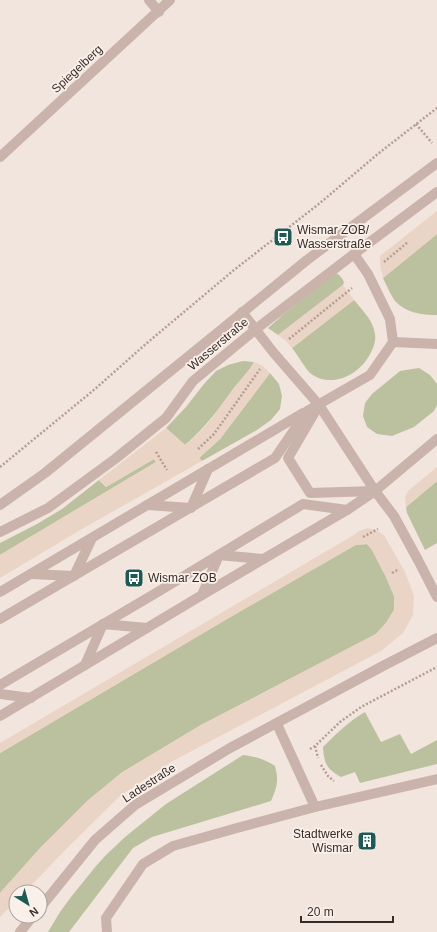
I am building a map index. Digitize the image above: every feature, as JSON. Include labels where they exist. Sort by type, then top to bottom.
[{"type":"street","points":[[149,0],[158,12]]},
{"type":"street","name":"Spiegelberg","points":[[0,157],[170,0]]},
{"type":"street","name":"Wasserstraße","points":[[0,505],[45,473],[307,260],[437,163]]},
{"type":"street","name":"Wasserstraße","points":[[0,532],[48,508],[115,459],[166,418],[193,381],[256,329],[437,192]]},
{"type":"street","points":[[0,592],[370,375],[393,342],[390,319],[368,274],[354,254]]},
{"type":"street","points":[[242,312],[273,352],[319,405],[375,491],[394,516],[437,597]]},
{"type":"street","points":[[393,342],[437,344]]},
{"type":"street","points":[[319,405],[288,458],[310,493],[375,491]]},
{"type":"street","points":[[0,619],[274,458],[307,411]]},
{"type":"street","points":[[0,716],[347,510],[375,491],[437,439]]},
{"type":"street","points":[[191,508],[208,469]]},
{"type":"street","points":[[0,685],[303,504],[347,510]]},
{"type":"street","points":[[147,505],[191,508]]},
{"type":"street","points":[[74,576],[92,538]]},
{"type":"street","points":[[219,555],[264,559]]},
{"type":"street","points":[[202,595],[219,555]]},
{"type":"street","points":[[31,574],[74,576]]},
{"type":"street","points":[[103,624],[147,628]]},
{"type":"street","points":[[85,665],[103,624]]},
{"type":"street","name":"Ladestraße","points":[[48,898],[95,840],[135,805],[230,748],[437,638]]},
{"type":"street","points":[[0,694],[31,698]]},
{"type":"street","points":[[277,724],[315,807]]},
{"type":"street","points":[[107,932],[106,918],[143,864],[173,846],[315,807],[437,779]]},
{"type":"street","points":[[20,932],[26,924]]},
{"type":"path","points":[[0,467],[95,390],[147,343],[234,270],[320,203],[379,153],[437,108]]},
{"type":"path","points":[[416,124],[433,145]]},
{"type":"path","points":[[196,450],[214,434],[273,352],[408,242]]},
{"type":"path","points":[[160,472],[166,468]]},
{"type":"path","points":[[294,759],[315,746],[340,722],[362,707],[437,667]]},
{"type":"green space","points":[[437,234],[437,315],[409,311],[395,301],[383,278]]},
{"type":"green space","points":[[336,273],[344,282],[343,285],[278,335],[268,328],[284,314]]},
{"type":"green space","points":[[354,300],[367,316],[374,329],[375,339],[372,350],[366,360],[353,373],[336,380],[319,378],[310,373],[292,348]]},
{"type":"green space","points":[[243,361],[254,362],[211,418],[185,445],[166,428],[216,371],[228,365]]},
{"type":"green space","points":[[419,368],[430,375],[437,384],[437,405],[434,411],[414,427],[392,436],[377,434],[367,427],[363,416],[365,403],[372,394],[400,371]]},
{"type":"green space","points":[[270,373],[279,384],[282,396],[280,409],[271,420],[257,430],[202,461],[199,458],[220,439]]},
{"type":"green space","points":[[154,459],[156,462],[0,555],[0,543],[62,509],[99,480],[106,487]]},
{"type":"green space","points":[[437,481],[437,543],[425,550],[407,513],[406,507]]},
{"type":"green space","points":[[367,544],[372,550],[394,596],[394,610],[386,623],[376,634],[201,725],[121,773],[42,846],[0,893],[0,753],[356,545]]},
{"type":"green space","points":[[365,712],[381,742],[400,734],[411,754],[437,740],[437,764],[360,783],[355,772],[341,777],[336,774],[325,762],[323,747],[348,724]]},
{"type":"green space","points":[[243,755],[259,758],[275,766],[277,784],[271,801],[152,837],[133,848],[69,932],[48,932],[60,912],[96,866],[125,837],[166,804]]},
{"type":"shaded area","points":[[437,211],[437,234],[383,278],[380,265],[380,256]]},
{"type":"shaded area","points":[[343,285],[354,300],[292,348],[278,335]]},
{"type":"shaded area","points":[[254,362],[263,366],[270,373],[220,439],[199,458],[202,461],[82,529],[0,578],[0,555],[156,462],[154,459],[106,487],[99,480],[166,428],[185,445],[197,435],[209,422]]},
{"type":"shaded area","points":[[437,467],[437,481],[406,507],[405,497],[408,491]]},
{"type":"shaded area","points":[[368,528],[376,530],[384,535],[405,572],[414,596],[413,615],[403,633],[381,651],[171,762],[121,795],[33,884],[8,884],[42,846],[88,800],[121,773],[201,725],[376,634],[386,623],[394,610],[394,596],[372,550],[367,544],[356,545],[0,753],[0,743],[359,531]]},
{"type":"shaded area","points":[[8,884],[8,909],[0,917],[0,893]]},
{"type":"place","name":"Wismar ZOB/ Wasserstraße","points":[[283,237]]},
{"type":"place","name":"Wismar ZOB","points":[[134,578]]},
{"type":"place","name":"Stadtwerke Wismar","points":[[367,841]]}]
